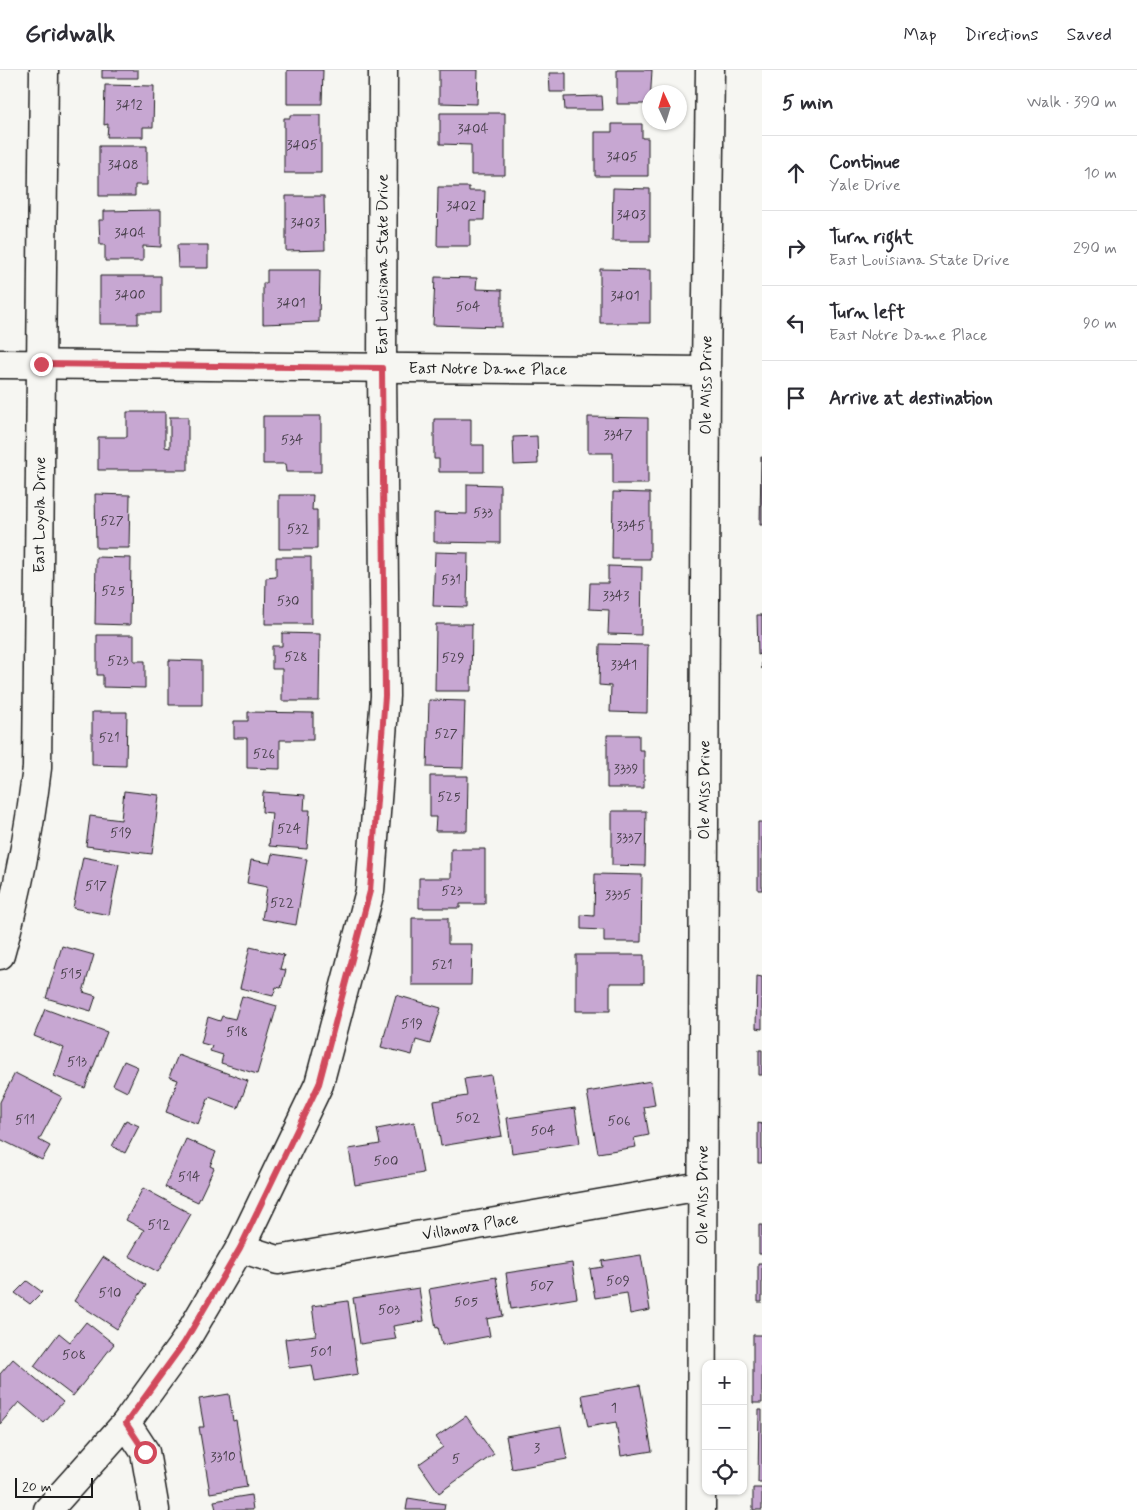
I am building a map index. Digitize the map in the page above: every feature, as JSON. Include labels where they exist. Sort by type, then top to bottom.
[{"type":"street","name":"East Loyola Drive","points":[[0,956],[20,880],[29,835],[37,768],[44,70]]},
{"type":"street","name":"East Louisiana State Drive","points":[[48,1510],[126,1423],[184,1343],[240,1248],[319,1084],[370,891],[385,696],[382,368],[383,70]]},
{"type":"street","name":"Ole Miss Drive","points":[[701,1510],[706,371],[710,70]]},
{"type":"street","name":"East Notre Dame Place","points":[[0,364],[706,371]]},
{"type":"street","name":"Villanova Place","points":[[240,1248],[278,1260],[701,1186]]},
{"type":"street","points":[[126,1423],[145,1452],[155,1510]]},
{"type":"building","points":[[102,70],[138,70],[138,78],[102,78]]},
{"type":"building","points":[[287,70],[323,70],[322,104],[287,104]]},
{"type":"building","points":[[439,70],[478,70],[477,104],[439,103]]},
{"type":"building","points":[[617,70],[652,70],[651,85],[642,85],[642,104],[617,104]]},
{"type":"building","points":[[549,73],[566,73],[566,92],[550,92]]},
{"type":"building","points":[[105,85],[154,86],[153,127],[143,127],[143,137],[107,137],[108,124],[104,125]]},
{"type":"building","points":[[602,96],[603,110],[565,110],[564,97]]},
{"type":"building","points":[[440,113],[505,113],[505,175],[471,175],[471,145],[440,144]]},
{"type":"building","points":[[290,115],[321,115],[321,173],[284,173],[284,118],[290,118]]},
{"type":"building","points":[[612,124],[642,124],[642,138],[648,138],[648,176],[595,176],[595,132],[612,132]]},
{"type":"building","points":[[99,146],[147,146],[147,185],[135,185],[135,196],[99,196]]},
{"type":"building","points":[[438,187],[469,187],[469,191],[485,191],[484,220],[470,220],[470,246],[437,246]]},
{"type":"building","points":[[613,188],[650,189],[650,241],[612,241]]},
{"type":"building","points":[[286,196],[324,196],[325,250],[286,251]]},
{"type":"building","points":[[161,210],[161,247],[143,246],[143,261],[105,261],[105,245],[100,245],[99,220],[104,220],[104,211]]},
{"type":"building","points":[[177,245],[208,245],[208,268],[178,268]]},
{"type":"building","points":[[600,269],[650,270],[650,323],[600,323]]},
{"type":"building","points":[[267,270],[320,270],[319,322],[263,324],[263,283],[267,283]]},
{"type":"building","points":[[100,276],[161,276],[161,313],[138,313],[138,324],[100,324]]},
{"type":"building","points":[[435,277],[477,278],[476,289],[502,290],[502,327],[433,325]]},
{"type":"building","points":[[127,412],[165,412],[165,447],[170,448],[170,417],[188,417],[188,470],[98,470],[98,437],[127,437]]},
{"type":"building","points":[[263,416],[321,416],[321,472],[286,472],[285,464],[263,464]]},
{"type":"building","points":[[588,417],[648,418],[648,484],[613,484],[613,453],[588,453]]},
{"type":"building","points":[[434,419],[471,419],[471,445],[484,445],[484,472],[439,472],[439,459],[434,459]]},
{"type":"building","points":[[537,436],[538,464],[514,465],[513,437]]},
{"type":"building","points":[[761,457],[762,525],[760,525]]},
{"type":"building","points":[[467,484],[500,485],[500,543],[434,542],[434,513],[467,514]]},
{"type":"building","points":[[613,492],[650,493],[650,559],[612,559]]},
{"type":"building","points":[[95,494],[130,495],[129,548],[96,548]]},
{"type":"building","points":[[279,495],[313,495],[312,510],[317,510],[317,549],[279,549]]},
{"type":"building","points":[[435,552],[468,553],[467,607],[433,606]]},
{"type":"building","points":[[96,557],[131,558],[130,625],[95,624]]},
{"type":"building","points":[[276,557],[311,557],[311,624],[265,624],[266,578],[276,577]]},
{"type":"building","points":[[608,566],[642,567],[641,635],[608,634],[609,610],[589,609],[590,583],[608,583]]},
{"type":"building","points":[[757,615],[762,615],[762,669],[761,654],[758,655]]},
{"type":"building","points":[[436,624],[472,624],[471,691],[435,691]]},
{"type":"building","points":[[282,633],[320,634],[319,701],[282,701],[282,669],[272,669],[272,646],[282,646]]},
{"type":"building","points":[[97,635],[134,635],[134,661],[145,661],[145,688],[103,687],[103,675],[97,675]]},
{"type":"building","points":[[600,644],[648,645],[647,713],[610,712],[611,686],[599,685]]},
{"type":"building","points":[[169,660],[202,661],[202,705],[169,705]]},
{"type":"building","points":[[429,700],[465,701],[463,768],[427,767]]},
{"type":"building","points":[[92,712],[127,712],[126,766],[92,765]]},
{"type":"building","points":[[248,712],[313,713],[313,740],[280,740],[280,769],[247,768],[247,738],[234,738],[234,721],[248,721]]},
{"type":"building","points":[[607,735],[639,735],[639,750],[644,750],[644,788],[607,788]]},
{"type":"building","points":[[430,776],[468,776],[467,831],[435,831],[436,817],[430,817]]},
{"type":"building","points":[[124,791],[159,795],[152,854],[86,846],[90,816],[121,820]]},
{"type":"building","points":[[263,792],[305,795],[304,810],[310,810],[307,849],[269,846],[272,813],[262,812]]},
{"type":"building","points":[[612,811],[646,811],[645,866],[612,865]]},
{"type":"building","points":[[758,822],[762,822],[762,890],[758,890]]},
{"type":"building","points":[[451,849],[485,849],[485,904],[460,904],[460,908],[419,908],[419,878],[451,878]]},
{"type":"building","points":[[272,854],[307,859],[296,925],[262,919],[267,887],[247,883],[251,860],[270,863]]},
{"type":"building","points":[[83,857],[119,864],[109,915],[73,908]]},
{"type":"building","points":[[595,874],[642,875],[641,942],[604,942],[604,930],[581,929],[581,915],[594,916]]},
{"type":"building","points":[[412,918],[448,918],[448,944],[472,944],[471,985],[412,985]]},
{"type":"building","points":[[62,946],[94,955],[83,992],[96,996],[91,1011],[46,998]]},
{"type":"building","points":[[250,947],[284,955],[280,969],[286,970],[281,988],[276,987],[273,996],[240,988]]},
{"type":"building","points":[[576,955],[644,955],[644,983],[610,983],[610,1011],[576,1011]]},
{"type":"building","points":[[757,976],[762,977],[762,1029],[756,1028]]},
{"type":"building","points":[[396,995],[441,1008],[430,1044],[416,1040],[412,1055],[381,1047]]},
{"type":"building","points":[[242,996],[277,1006],[257,1074],[221,1063],[223,1055],[210,1051],[212,1046],[201,1043],[208,1017],[220,1021],[222,1016],[235,1019]]},
{"type":"building","points":[[45,1009],[107,1032],[85,1088],[54,1076],[64,1048],[34,1036]]},
{"type":"building","points":[[759,1050],[762,1050],[762,1075],[759,1075]]},
{"type":"building","points":[[178,1055],[248,1081],[238,1108],[209,1097],[198,1124],[166,1112],[178,1080],[169,1077]]},
{"type":"building","points":[[124,1061],[138,1067],[127,1092],[113,1085]]},
{"type":"building","points":[[15,1073],[62,1097],[39,1140],[50,1146],[42,1160],[0,1139],[0,1102]]},
{"type":"building","points":[[491,1075],[502,1136],[441,1146],[434,1101],[467,1096],[464,1079]]},
{"type":"building","points":[[651,1081],[655,1105],[644,1107],[649,1135],[634,1138],[636,1147],[598,1153],[587,1092]]},
{"type":"building","points":[[575,1108],[580,1143],[512,1153],[507,1118]]},
{"type":"building","points":[[126,1120],[139,1126],[125,1153],[112,1146]]},
{"type":"building","points":[[414,1122],[423,1173],[355,1185],[349,1149],[380,1144],[377,1129]]},
{"type":"building","points":[[758,1123],[762,1124],[762,1163],[758,1163]]},
{"type":"building","points":[[186,1139],[216,1152],[210,1166],[214,1168],[198,1202],[165,1187]]},
{"type":"building","points":[[143,1188],[191,1214],[158,1272],[129,1256],[144,1230],[126,1220]]},
{"type":"building","points":[[759,1225],[762,1225],[762,1254],[759,1254]]},
{"type":"building","points":[[641,1255],[650,1310],[630,1314],[627,1293],[595,1298],[590,1269],[603,1267],[602,1261]]},
{"type":"building","points":[[103,1257],[146,1285],[117,1329],[74,1301]]},
{"type":"building","points":[[572,1263],[577,1298],[511,1309],[506,1273]]},
{"type":"building","points":[[758,1263],[762,1263],[762,1302],[758,1302]]},
{"type":"building","points":[[496,1277],[503,1316],[487,1319],[490,1336],[442,1345],[438,1327],[436,1328],[429,1289]]},
{"type":"building","points":[[27,1281],[42,1292],[30,1304],[15,1293]]},
{"type":"building","points":[[419,1288],[424,1321],[393,1326],[396,1339],[360,1344],[353,1298]]},
{"type":"building","points":[[348,1301],[358,1374],[315,1381],[312,1365],[289,1368],[285,1339],[316,1335],[312,1306]]},
{"type":"building","points":[[86,1322],[114,1344],[73,1396],[34,1366],[59,1333],[70,1342]]},
{"type":"building","points":[[753,1335],[762,1335],[762,1403],[753,1403]]},
{"type":"building","points":[[13,1359],[63,1402],[44,1423],[19,1402],[0,1424],[0,1374]]},
{"type":"building","points":[[640,1385],[652,1451],[621,1456],[616,1422],[588,1427],[582,1395]]},
{"type":"building","points":[[229,1394],[233,1421],[236,1420],[247,1487],[210,1493],[199,1427],[204,1427],[199,1399]]},
{"type":"building","points":[[759,1410],[762,1410],[762,1482],[758,1482]]},
{"type":"building","points":[[466,1416],[494,1454],[439,1493],[419,1464],[443,1447],[436,1437]]},
{"type":"building","points":[[561,1426],[567,1459],[512,1469],[506,1436]]},
{"type":"building","points":[[753,1488],[762,1488],[762,1510],[753,1510]]},
{"type":"building","points":[[251,1495],[253,1510],[216,1510],[214,1501]]},
{"type":"building","points":[[408,1498],[445,1504],[444,1510],[406,1510]]},
{"type":"route","points":[[41,364],[382,368],[385,696],[370,891],[319,1084],[240,1248],[184,1343],[126,1423],[145,1452]]}]
